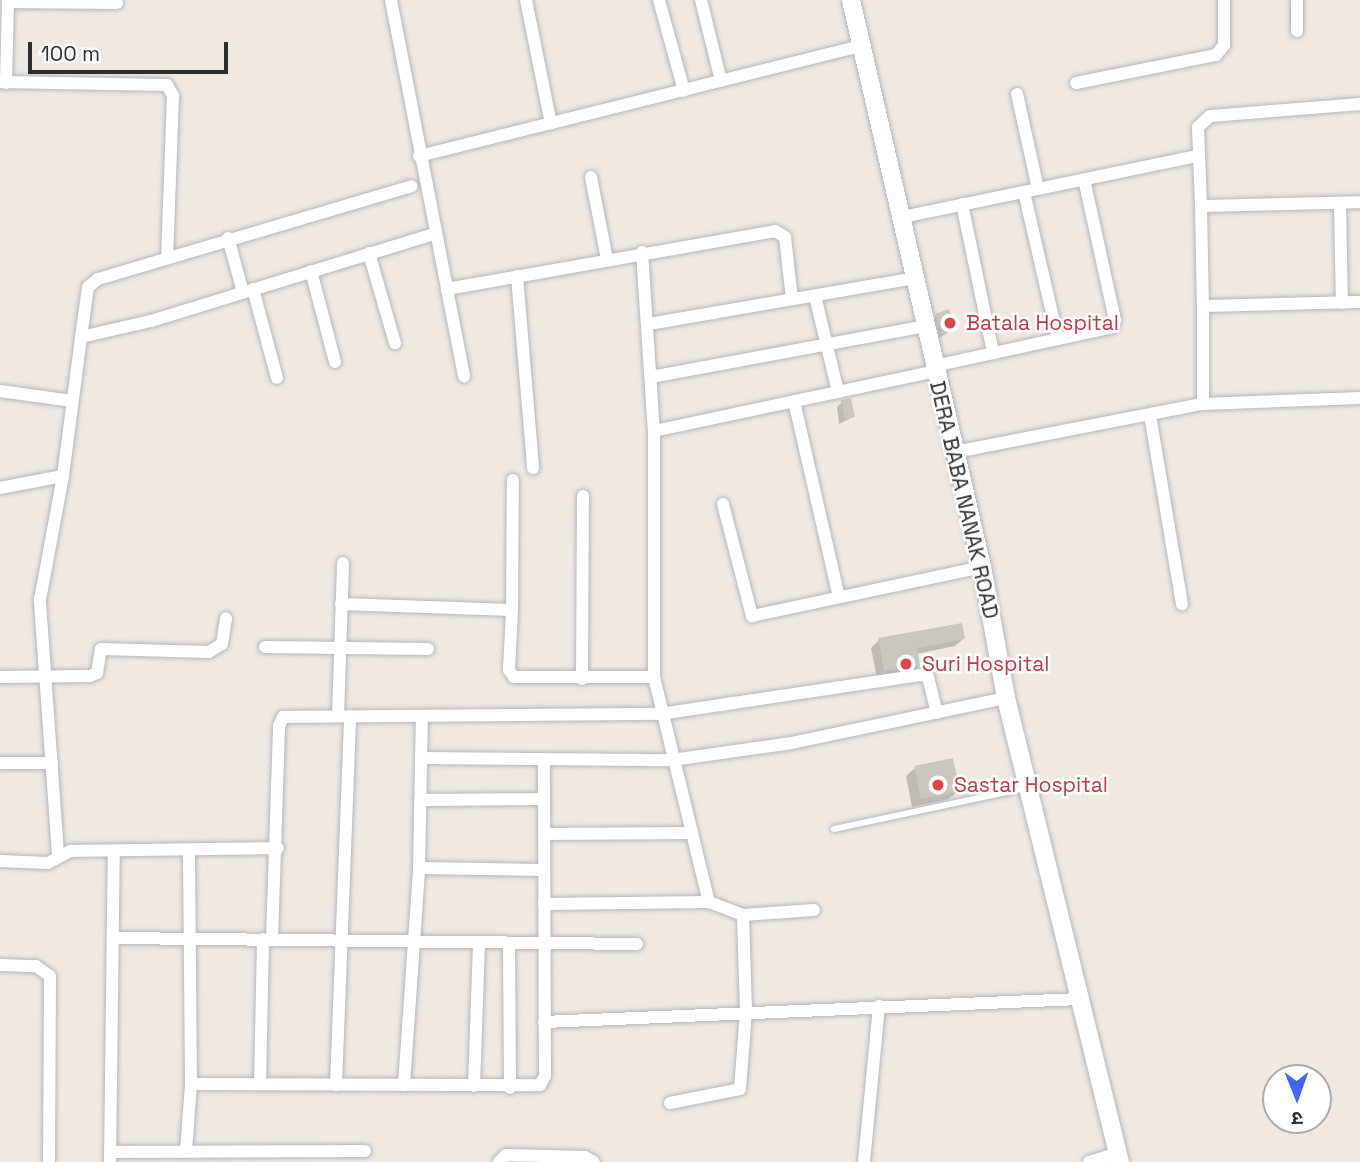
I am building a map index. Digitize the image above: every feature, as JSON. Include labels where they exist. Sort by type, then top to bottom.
[{"type":"main road","name":"DERA BABA NANAK ROAD","points":[[851,0],[860,46],[904,217],[935,369],[982,567],[1006,698],[1119,1158]]},
{"type":"street","points":[[391,0],[434,234],[464,376]]},
{"type":"street","points":[[526,0],[551,124]]},
{"type":"street","points":[[659,0],[684,91]]},
{"type":"street","points":[[701,0],[721,81]]},
{"type":"street","points":[[1076,83],[1216,55],[1224,45],[1224,0]]},
{"type":"street","points":[[1297,0],[1297,31]]},
{"type":"street","points":[[117,3],[8,1],[3,82],[167,85],[173,103],[167,256]]},
{"type":"street","points":[[419,156],[860,46]]},
{"type":"street","points":[[1017,94],[1038,189]]},
{"type":"street","points":[[1203,404],[1198,127],[1210,116],[1360,104]]},
{"type":"street","points":[[904,217],[1198,156]]},
{"type":"street","points":[[592,177],[607,259]]},
{"type":"street","points":[[654,431],[838,392],[1115,324],[1084,179]]},
{"type":"street","points":[[58,854],[40,600],[64,476],[81,337],[92,282],[167,256],[412,186]]},
{"type":"street","points":[[1024,192],[1058,339]]},
{"type":"street","points":[[1201,206],[1360,202]]},
{"type":"street","points":[[1340,203],[1342,303]]},
{"type":"street","points":[[962,204],[993,354]]},
{"type":"street","points":[[447,289],[642,252],[781,232],[792,299]]},
{"type":"street","points":[[81,337],[248,291],[434,234]]},
{"type":"street","points":[[228,238],[277,378]]},
{"type":"street","points":[[642,252],[649,324],[654,431],[654,677],[671,760],[709,902]]},
{"type":"street","points":[[369,253],[395,343]]},
{"type":"street","points":[[311,271],[335,362]]},
{"type":"street","points":[[517,276],[533,468]]},
{"type":"street","points":[[649,324],[916,278]]},
{"type":"street","points":[[815,296],[838,392]]},
{"type":"street","points":[[1203,306],[1360,302]]},
{"type":"street","points":[[651,377],[926,326]]},
{"type":"street","points":[[0,391],[72,401]]},
{"type":"street","points":[[955,452],[1203,404],[1360,398]]},
{"type":"street","points":[[794,401],[839,597]]},
{"type":"street","points":[[1150,415],[1182,604]]},
{"type":"street","points":[[0,488],[64,476]]},
{"type":"street","points":[[513,481],[509,670],[514,677],[654,677]]},
{"type":"street","points":[[582,679],[583,496]]},
{"type":"street","points":[[723,504],[752,616],[982,567]]},
{"type":"street","points":[[336,1085],[344,716],[340,647],[343,563]]},
{"type":"street","points":[[341,604],[512,610]]},
{"type":"street","points":[[0,677],[94,675],[101,649],[218,649],[225,635],[226,618]]},
{"type":"street","points":[[265,647],[428,649]]},
{"type":"street","points":[[260,1084],[267,940],[278,848],[280,720],[290,715],[422,717],[660,714],[920,675],[928,677],[937,713]]},
{"type":"street","points":[[421,758],[671,760],[792,743],[1006,698]]},
{"type":"street","points":[[404,1086],[419,868],[422,717]]},
{"type":"street","points":[[191,1084],[537,1087],[543,1081],[544,758]]},
{"type":"street","points":[[0,763],[52,763]]},
{"type":"street","points":[[420,800],[544,799]]},
{"type":"street","points":[[544,834],[692,833]]},
{"type":"street","points":[[0,861],[48,863],[58,854],[114,851],[278,848]]},
{"type":"street","points":[[186,1151],[191,1084],[192,939],[189,850]]},
{"type":"street","points":[[114,851],[116,938],[110,1157],[186,1151],[365,1151]]},
{"type":"street","points":[[419,868],[544,870]]},
{"type":"street","points":[[544,904],[709,902],[743,915],[814,910]]},
{"type":"street","points":[[670,1102],[740,1089],[746,1011],[743,915]]},
{"type":"street","points":[[116,938],[637,944]]},
{"type":"street","points":[[474,1086],[479,943]]},
{"type":"street","points":[[509,943],[510,1088]]},
{"type":"street","points":[[0,965],[36,966],[50,976],[49,1162]]},
{"type":"street","points":[[544,1022],[746,1011],[1079,999]]},
{"type":"street","points":[[864,1162],[879,1006]]},
{"type":"street","points":[[499,1162],[506,1155],[585,1157],[594,1162]]},
{"type":"street","points":[[1089,1162],[1119,1158]]},
{"type":"lane","points":[[834,829],[1027,788]]},
{"type":"building","points":[[949,309],[956,330],[942,334],[935,314]]},
{"type":"building","points":[[851,398],[855,417],[845,419],[841,400]]},
{"type":"building","points":[[962,623],[965,639],[917,648],[920,666],[884,671],[878,638]]},
{"type":"building","points":[[953,758],[960,791],[921,799],[914,766]]},
{"type":"place","name":"Batala Hospital","points":[[950,323]]},
{"type":"place","name":"Suri Hospital","points":[[906,664]]},
{"type":"place","name":"Sastar Hospital","points":[[938,785]]}]
